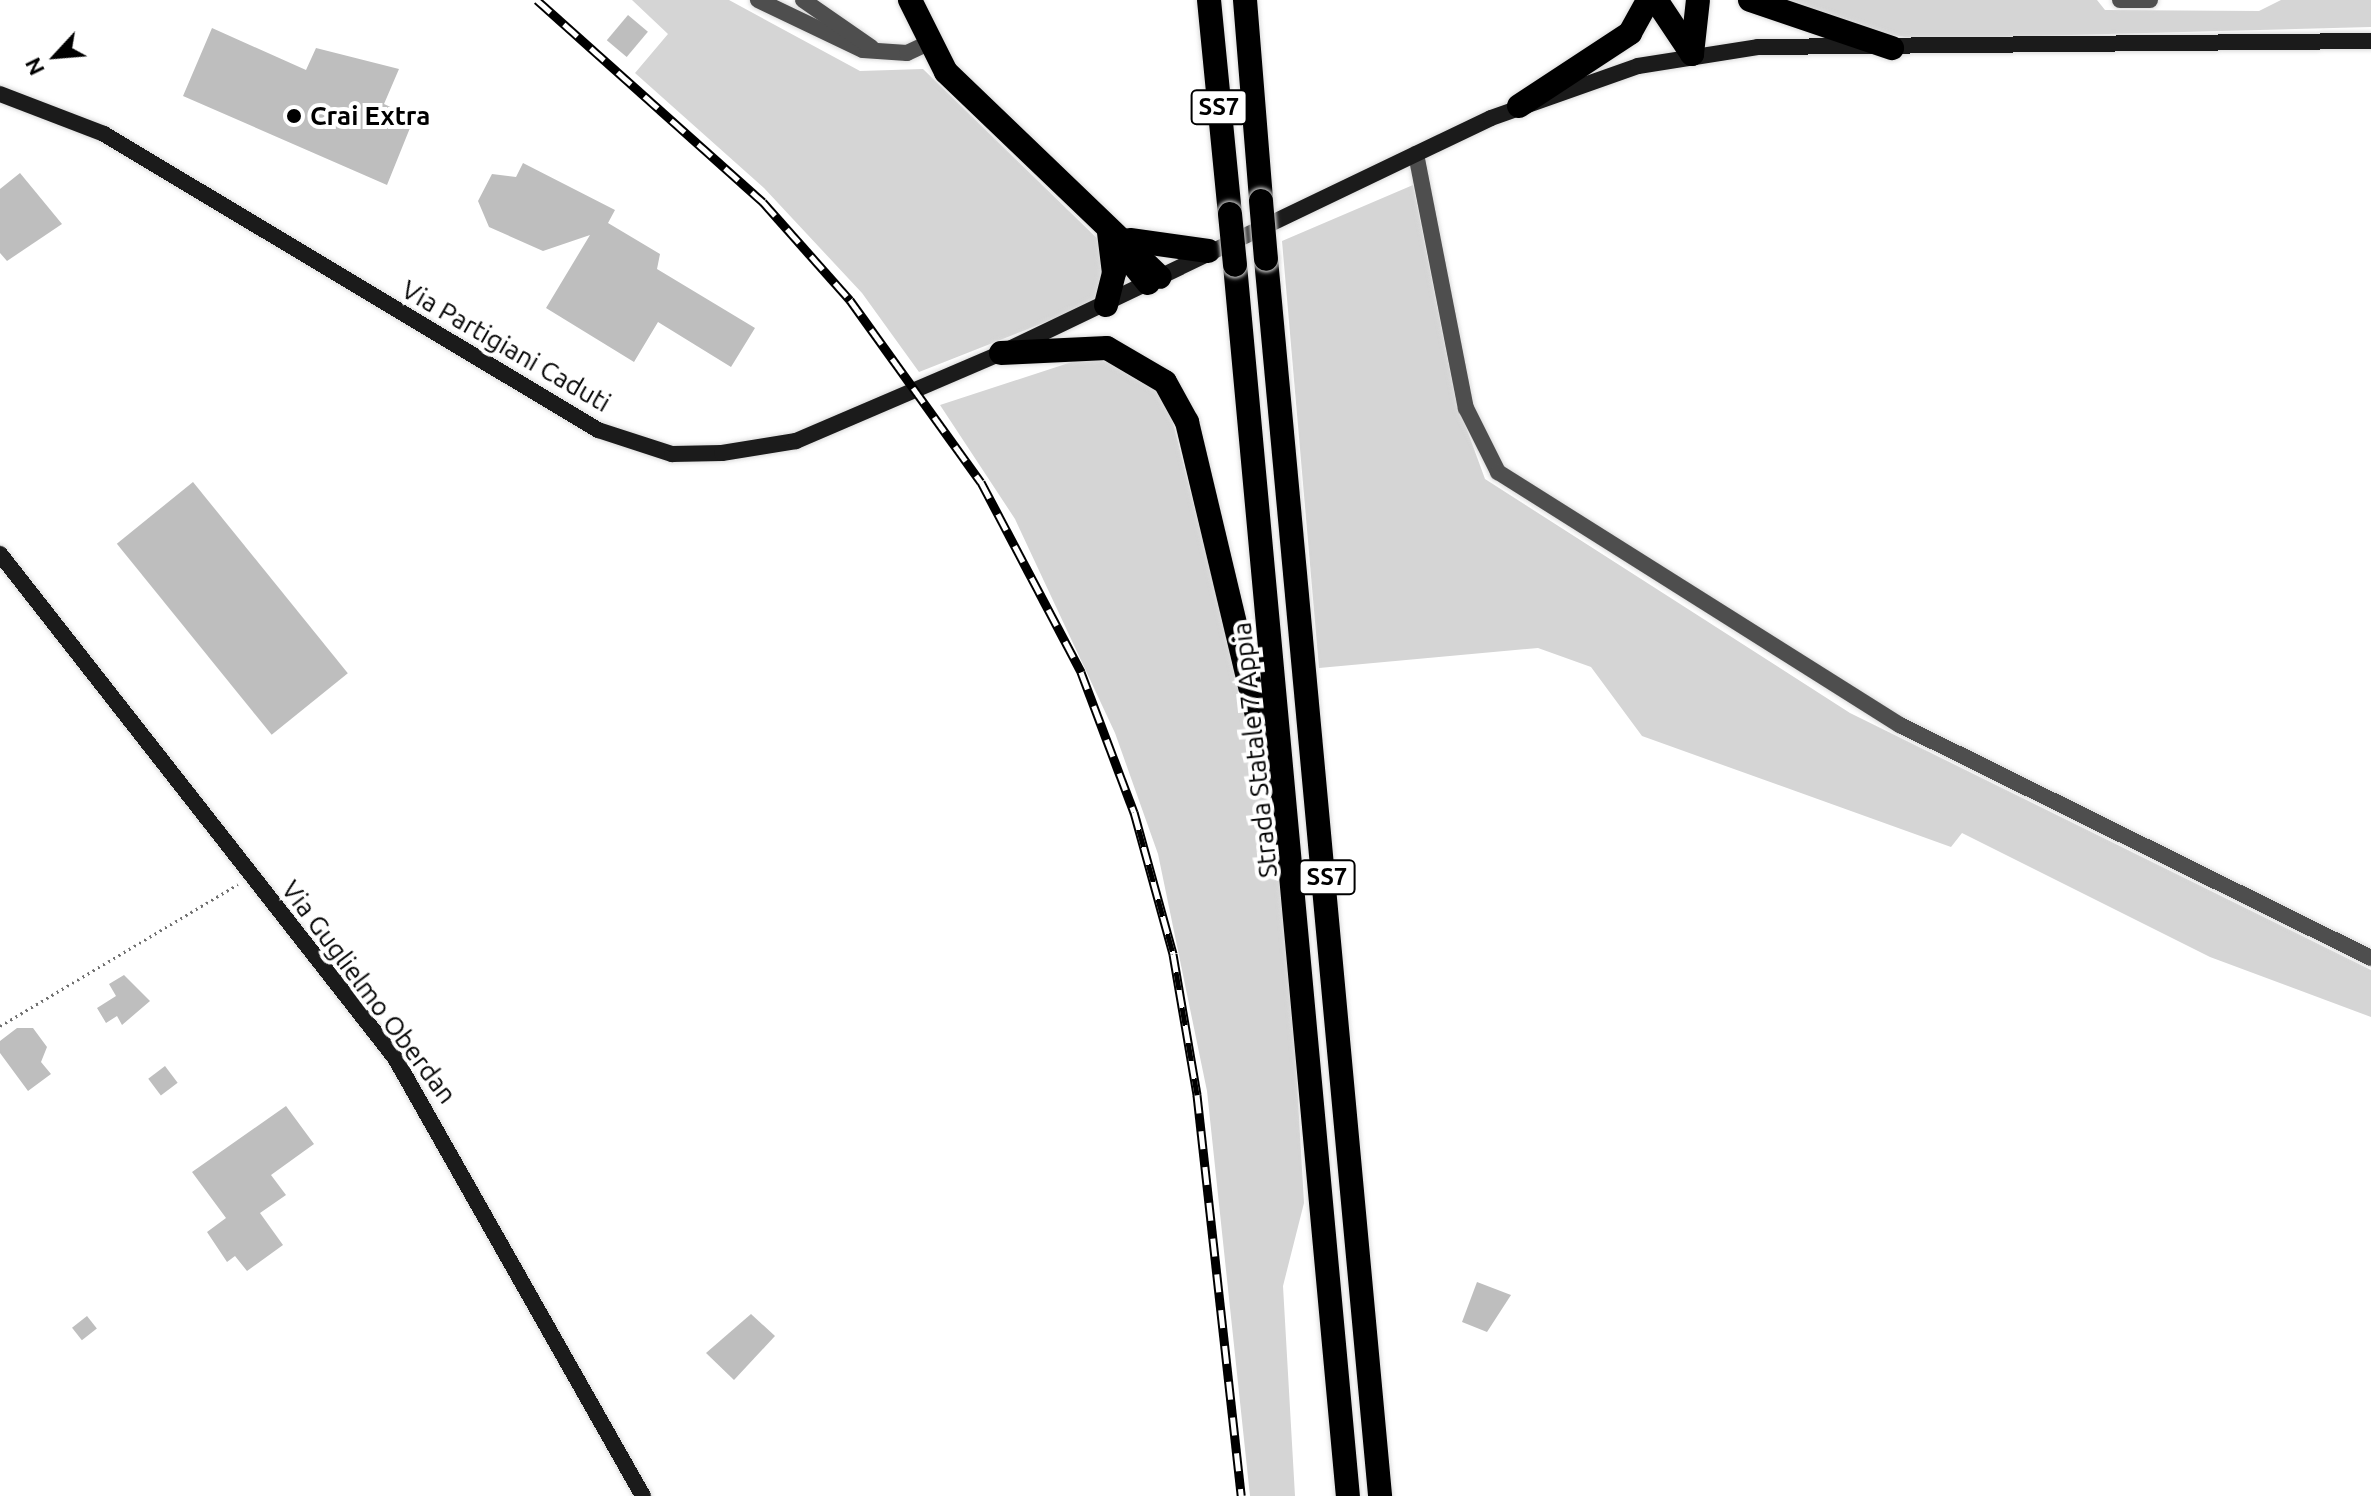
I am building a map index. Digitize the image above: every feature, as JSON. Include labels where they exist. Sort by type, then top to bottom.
[{"type":"highway","points":[[910,0],[928,43],[979,107],[1109,232],[1144,255],[1154,280]]},
{"type":"highway","name":"Strada Statale 7 Appia","points":[[1207,0],[1295,873],[1348,1496]]},
{"type":"highway","name":"SS7","points":[[1245,0],[1380,1496]]},
{"type":"highway","points":[[1250,47],[1256,0]]},
{"type":"highway","points":[[1519,106],[1630,33],[1648,0]]},
{"type":"highway","points":[[1656,0],[1692,54]]},
{"type":"highway","points":[[1692,54],[1698,0]]},
{"type":"highway","points":[[1750,0],[1892,48]]},
{"type":"highway","points":[[1109,232],[1162,250],[1208,251]]},
{"type":"highway","points":[[1106,305],[1114,273],[1109,232]]},
{"type":"highway","points":[[1001,353],[1107,348],[1165,382],[1187,422],[1295,873]]},
{"type":"main road","name":"Via Partigiani Caduti","points":[[0,94],[104,134],[508,380],[598,430],[672,454],[796,441],[1106,305],[1208,251],[1519,106],[1692,54],[2370,41]]},
{"type":"main road","name":"Via Guglielmo Oberdan","points":[[0,554],[395,1058],[439,1127],[643,1496]]},
{"type":"street","points":[[758,0],[832,40],[907,53],[928,43]]},
{"type":"street","points":[[803,0],[874,49]]},
{"type":"street","points":[[823,0],[874,49]]},
{"type":"street","points":[[2120,0],[2150,0]]},
{"type":"street","points":[[1416,154],[1466,408],[1498,472],[1900,725],[2371,958]]},
{"type":"path","points":[[0,1026],[251,875]]},
{"type":"shaded area","points":[[632,0],[729,0],[860,71],[923,69],[1105,246],[1108,280],[1094,303],[919,372],[862,293],[764,188],[635,73],[668,34]]},
{"type":"shaded area","points":[[1782,0],[2097,0],[2105,10],[2259,11],[2281,0],[2371,0],[2371,27],[1921,39],[1853,30]]},
{"type":"shaded area","points":[[1413,185],[1455,397],[1485,479],[1850,713],[2371,970],[2371,1017],[2210,957],[1962,833],[1951,847],[1642,736],[1591,667],[1538,648],[1319,668],[1282,241]]},
{"type":"shaded area","points":[[1087,357],[1130,368],[1167,399],[1284,862],[1304,1203],[1283,1286],[1295,1496],[1250,1496],[1207,1091],[1158,854],[1115,733],[1015,519],[940,405]]},
{"type":"building","points":[[628,15],[648,32],[627,57],[607,40]]},
{"type":"building","points":[[212,28],[306,70],[316,48],[399,69],[384,104],[414,118],[387,185],[183,96]]},
{"type":"building","points":[[523,163],[615,210],[608,223],[660,254],[657,269],[755,328],[731,367],[658,322],[634,362],[546,308],[590,235],[543,251],[489,227],[478,201],[492,174],[516,177]]},
{"type":"building","points":[[20,173],[62,224],[7,261],[0,253],[0,189]]},
{"type":"building","points":[[193,482],[348,673],[272,735],[117,544]]},
{"type":"building","points":[[124,975],[150,1001],[122,1025],[117,1016],[106,1023],[97,1008],[116,996],[109,984]]},
{"type":"building","points":[[17,1028],[33,1028],[47,1047],[41,1062],[51,1074],[28,1091],[0,1053],[0,1041]]},
{"type":"building","points":[[165,1066],[178,1083],[161,1095],[148,1079]]},
{"type":"building","points":[[286,1106],[314,1144],[271,1175],[286,1195],[260,1213],[283,1245],[247,1271],[235,1256],[227,1262],[207,1232],[226,1218],[192,1172]]},
{"type":"building","points":[[1477,1282],[1511,1295],[1487,1332],[1462,1322]]},
{"type":"building","points":[[751,1314],[775,1336],[734,1380],[706,1353]]},
{"type":"building","points":[[87,1316],[97,1329],[82,1340],[72,1328]]},
{"type":"railway","points":[[537,0],[763,202],[850,300],[981,482],[1081,672],[1134,812],[1173,954],[1197,1095],[1241,1496]]},
{"type":"place","name":"Crai Extra","points":[[294,116]]}]
